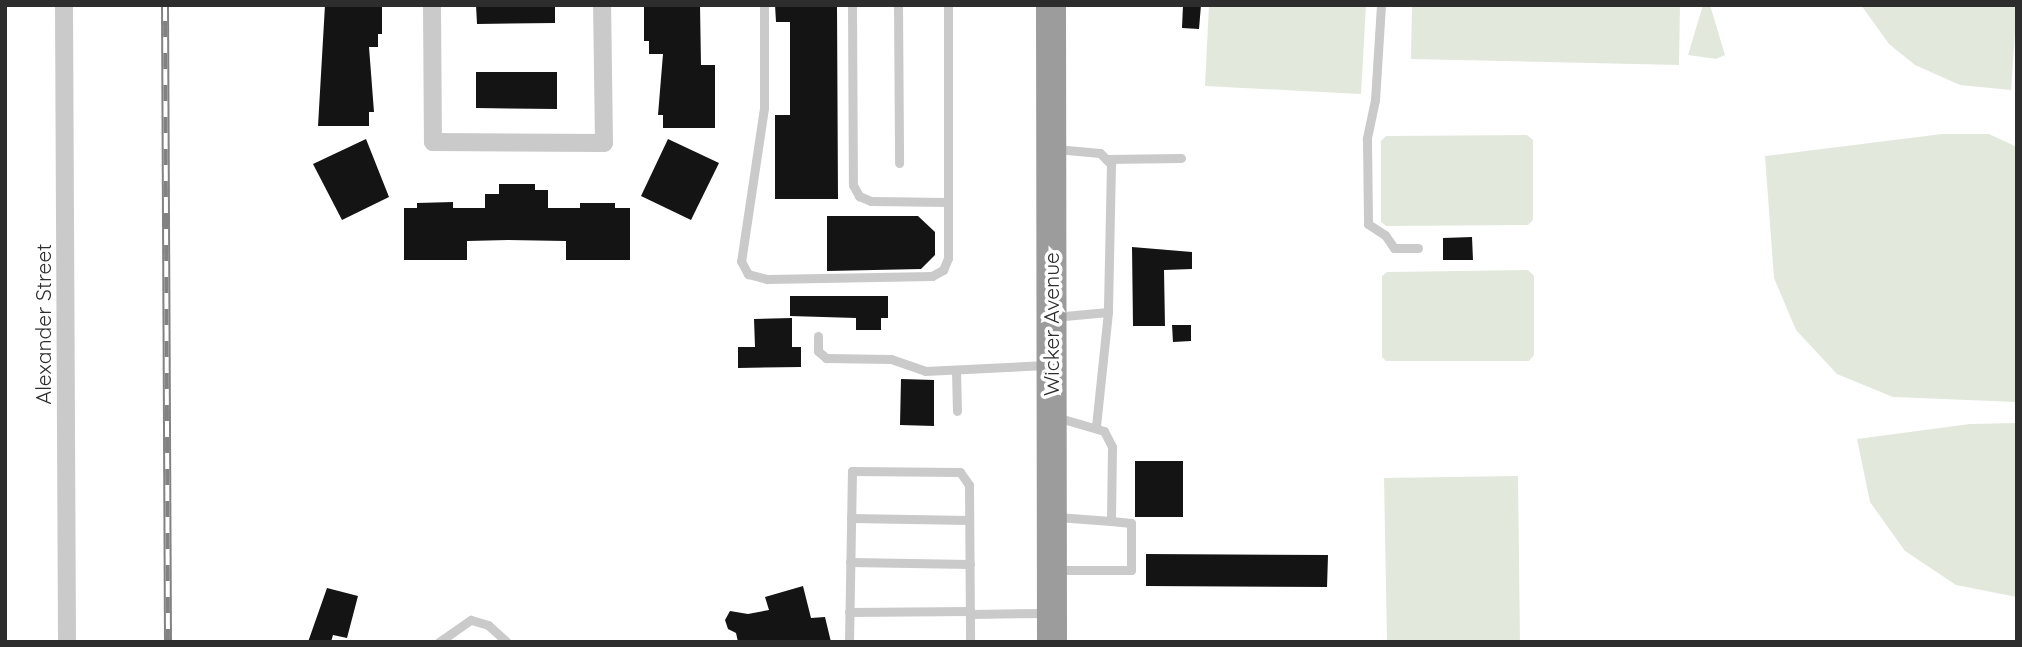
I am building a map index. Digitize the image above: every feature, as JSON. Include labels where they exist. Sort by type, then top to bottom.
[{"type":"highway","name":"Wicker Avenue","points":[[1051,5],[1052,627]]},
{"type":"street","name":"Alexander Street","points":[[64,5],[67,642]]},
{"type":"street","points":[[432,5],[433,142],[604,143],[602,5]]},
{"type":"lane","points":[[764,5],[764,108],[741,261],[748,274],[767,279],[932,276],[943,270],[948,258],[948,5]]},
{"type":"lane","points":[[852,5],[853,185],[859,196],[871,201],[948,202]]},
{"type":"lane","points":[[898,5],[899,163]]},
{"type":"lane","points":[[1381,5],[1375,100],[1367,139],[1368,223],[1385,235],[1394,248],[1418,248]]},
{"type":"lane","points":[[1051,148],[1100,153],[1111,164],[1108,312],[1096,427]]},
{"type":"lane","points":[[1106,159],[1181,158]]},
{"type":"lane","points":[[1051,317],[1108,312]]},
{"type":"lane","points":[[818,336],[818,351],[826,358],[891,359],[925,371],[1051,365]]},
{"type":"lane","points":[[957,370],[957,411]]},
{"type":"lane","points":[[1051,416],[1104,431],[1112,447],[1111,521]]},
{"type":"lane","points":[[849,642],[852,471],[960,472],[970,485],[970,642]]},
{"type":"lane","points":[[1052,516],[1131,523],[1131,570],[1052,570]]},
{"type":"lane","points":[[851,518],[970,520]]},
{"type":"lane","points":[[850,562],[970,564]]},
{"type":"lane","points":[[849,612],[970,613],[1052,627]]},
{"type":"lane","points":[[439,642],[471,620],[488,625],[508,642]]},
{"type":"shaded area","points":[[1209,5],[1366,5],[1361,94],[1205,86]]},
{"type":"shaded area","points":[[1412,5],[1680,5],[1679,65],[1411,59]]},
{"type":"shaded area","points":[[1703,5],[1710,5],[1725,55],[1716,59],[1688,55]]},
{"type":"shaded area","points":[[1861,5],[2017,5],[2011,90],[1960,85],[1915,65],[1889,44]]},
{"type":"shaded area","points":[[1942,134],[1989,134],[2017,147],[2017,402],[1893,397],[1837,374],[1796,330],[1774,278],[1765,156]]},
{"type":"shaded area","points":[[1527,135],[1533,140],[1533,220],[1528,225],[1386,226],[1381,222],[1381,141],[1386,136]]},
{"type":"shaded area","points":[[1528,270],[1534,276],[1534,355],[1529,361],[1386,361],[1382,357],[1382,276],[1387,272]]},
{"type":"shaded area","points":[[2017,423],[2017,597],[1956,585],[1905,551],[1870,502],[1857,439],[1970,424]]},
{"type":"shaded area","points":[[1518,476],[1520,642],[1387,642],[1384,478]]},
{"type":"building","points":[[325,5],[382,5],[382,34],[378,34],[378,47],[369,47],[374,112],[369,112],[369,126],[318,126]]},
{"type":"building","points":[[476,5],[555,5],[555,23],[477,24]]},
{"type":"building","points":[[700,5],[701,65],[715,65],[715,128],[663,128],[663,115],[658,115],[663,54],[649,54],[649,41],[644,41],[644,6]]},
{"type":"building","points":[[775,5],[837,5],[838,199],[775,199],[775,115],[790,115],[790,22],[776,22]]},
{"type":"building","points":[[1183,5],[1201,5],[1199,29],[1182,28]]},
{"type":"building","points":[[476,72],[557,72],[557,109],[476,108]]},
{"type":"building","points":[[366,139],[389,197],[342,220],[313,164]]},
{"type":"building","points":[[668,139],[719,163],[691,220],[641,196]]},
{"type":"building","points":[[499,184],[535,184],[535,190],[548,190],[548,208],[580,208],[580,203],[615,203],[615,208],[630,208],[630,260],[566,260],[566,241],[508,240],[467,241],[467,260],[404,260],[404,208],[417,208],[417,203],[453,202],[453,208],[485,208],[485,194],[499,194]]},
{"type":"building","points":[[827,216],[918,216],[935,232],[935,255],[921,269],[827,271]]},
{"type":"building","points":[[1472,237],[1473,260],[1443,260],[1443,238]]},
{"type":"building","points":[[1132,247],[1192,252],[1192,269],[1164,270],[1165,326],[1133,326]]},
{"type":"building","points":[[790,296],[888,296],[888,318],[881,318],[881,330],[856,330],[856,318],[790,316]]},
{"type":"building","points":[[792,318],[792,347],[801,347],[801,367],[738,368],[738,347],[755,347],[754,319]]},
{"type":"building","points":[[1172,325],[1191,325],[1191,341],[1173,342]]},
{"type":"building","points":[[901,379],[934,380],[934,426],[900,425]]},
{"type":"building","points":[[1135,461],[1183,461],[1183,517],[1135,517]]},
{"type":"building","points":[[1146,554],[1328,555],[1327,587],[1146,586]]},
{"type":"building","points":[[803,586],[811,618],[825,617],[831,642],[738,642],[736,633],[728,629],[725,620],[730,611],[748,614],[769,610],[765,597]]},
{"type":"building","points":[[327,588],[358,596],[347,638],[333,635],[331,642],[308,642]]},
{"type":"railway","points":[[165,5],[168,642]]}]
